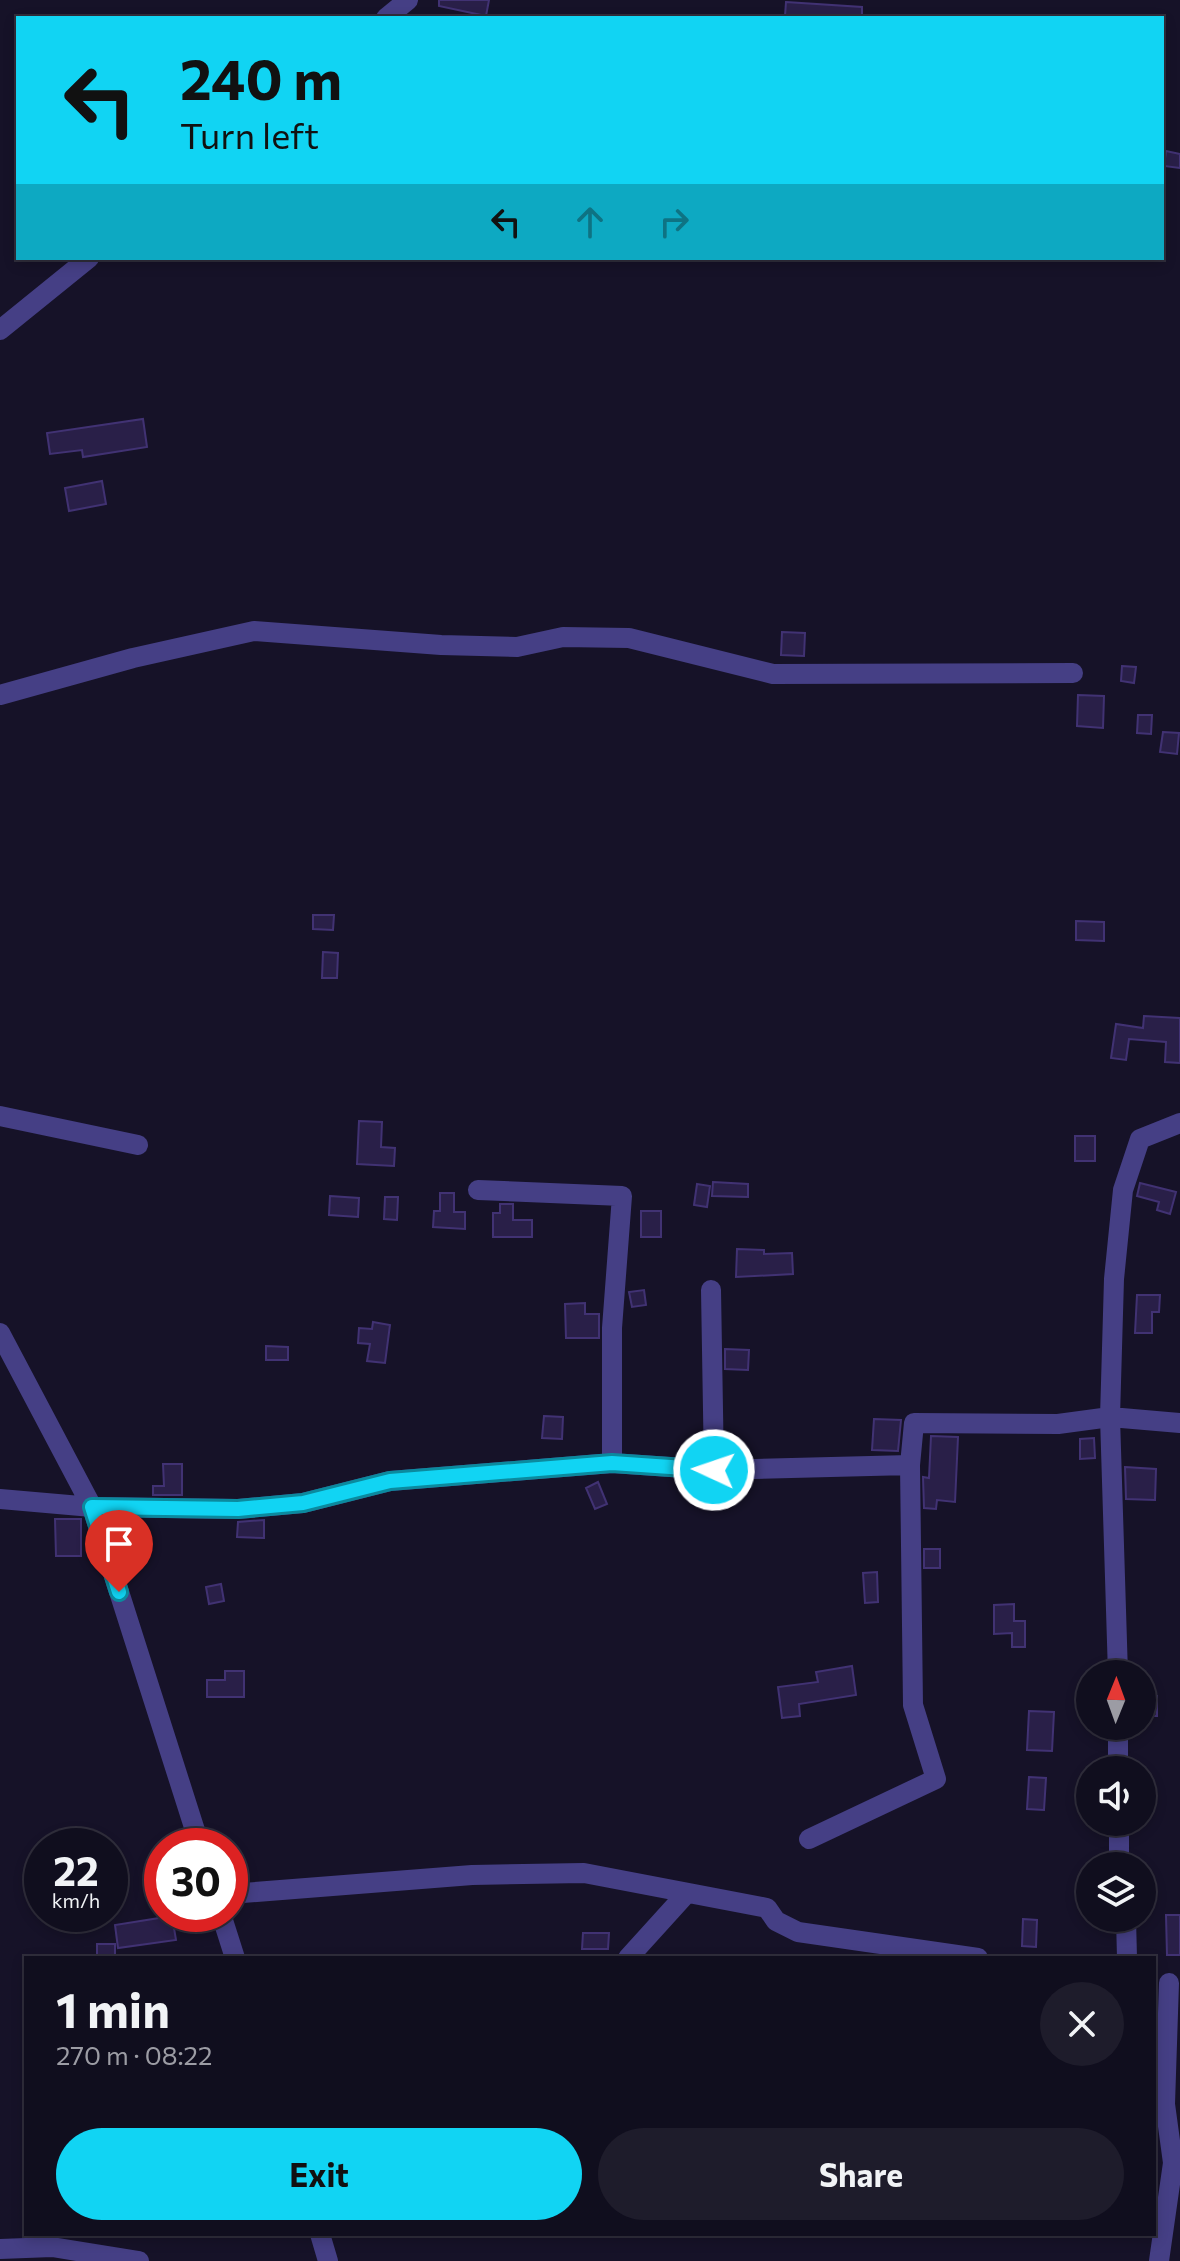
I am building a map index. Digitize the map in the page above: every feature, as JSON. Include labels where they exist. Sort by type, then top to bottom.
[{"type":"street","points":[[388,16],[408,0]]},
{"type":"street","points":[[0,330],[87,260]]},
{"type":"street","points":[[0,695],[133,658],[254,631],[517,647],[563,637],[629,638],[773,674],[1073,673]]},
{"type":"street","points":[[0,1116],[138,1145]]},
{"type":"street","points":[[1118,1660],[1110,1417],[1114,1279],[1123,1190],[1140,1139],[1180,1123]]},
{"type":"street","points":[[478,1190],[622,1196],[612,1328],[612,1463]]},
{"type":"street","points":[[711,1290],[714,1470]]},
{"type":"street","points":[[0,1333],[92,1507],[194,1828]]},
{"type":"street","points":[[809,1839],[936,1779],[913,1705],[910,1465],[914,1423],[1058,1424],[1110,1417],[1180,1423]]},
{"type":"street","points":[[0,1499],[92,1507],[238,1509],[303,1503],[390,1481],[612,1463],[714,1470],[910,1465]]},
{"type":"street","points":[[248,1893],[472,1875],[584,1873],[767,1908],[776,1921],[798,1932],[964,1956]]},
{"type":"street","points":[[630,1956],[686,1894]]},
{"type":"street","points":[[227,1932],[234,1956]]},
{"type":"street","points":[[1126,1932],[1127,1956]]},
{"type":"street","points":[[1159,2261],[1173,2163],[1165,2104],[1168,1983]]},
{"type":"street","points":[[321,2236],[328,2261]]},
{"type":"street","points":[[0,2249],[52,2247],[139,2261]]},
{"type":"building","points":[[439,0],[489,0],[486,16],[439,6]]},
{"type":"building","points":[[786,2],[862,7],[862,16],[785,16]]},
{"type":"building","points":[[1166,151],[1180,154],[1180,168],[1164,166]]},
{"type":"building","points":[[143,419],[147,447],[83,457],[82,450],[50,454],[47,433]]},
{"type":"building","points":[[102,481],[106,504],[69,511],[65,488]]},
{"type":"building","points":[[782,632],[805,633],[804,656],[781,655]]},
{"type":"building","points":[[1122,666],[1136,667],[1134,683],[1121,681]]},
{"type":"building","points":[[1078,695],[1104,696],[1103,728],[1077,726]]},
{"type":"building","points":[[1138,715],[1152,715],[1151,734],[1137,733]]},
{"type":"building","points":[[1163,732],[1179,733],[1177,754],[1160,752]]},
{"type":"building","points":[[313,915],[334,915],[333,930],[313,929]]},
{"type":"building","points":[[1076,921],[1104,922],[1104,941],[1076,940]]},
{"type":"building","points":[[323,952],[338,953],[337,978],[322,978]]},
{"type":"building","points":[[1144,1016],[1180,1018],[1180,1063],[1165,1062],[1166,1042],[1129,1039],[1126,1060],[1111,1058],[1116,1024],[1143,1028]]},
{"type":"building","points":[[359,1121],[382,1122],[381,1147],[395,1148],[394,1166],[357,1164]]},
{"type":"building","points":[[1075,1136],[1095,1136],[1095,1161],[1075,1161]]},
{"type":"building","points":[[713,1182],[748,1184],[748,1197],[712,1196]]},
{"type":"building","points":[[1140,1183],[1176,1192],[1170,1214],[1157,1210],[1159,1202],[1137,1196]]},
{"type":"building","points":[[697,1184],[710,1186],[707,1207],[694,1205]]},
{"type":"building","points":[[440,1193],[454,1193],[454,1212],[465,1212],[465,1229],[433,1227],[434,1211],[440,1211]]},
{"type":"building","points":[[330,1196],[359,1198],[358,1217],[329,1215]]},
{"type":"building","points":[[385,1197],[398,1197],[397,1220],[384,1219]]},
{"type":"building","points":[[500,1204],[513,1204],[513,1220],[532,1220],[532,1237],[493,1237],[493,1213],[500,1213]]},
{"type":"building","points":[[641,1211],[661,1211],[661,1237],[641,1237]]},
{"type":"building","points":[[737,1249],[764,1250],[764,1254],[792,1253],[793,1274],[736,1277]]},
{"type":"building","points":[[644,1290],[646,1305],[632,1307],[629,1292]]},
{"type":"building","points":[[1137,1295],[1160,1295],[1159,1312],[1152,1312],[1152,1333],[1135,1333]]},
{"type":"building","points":[[585,1303],[585,1314],[599,1314],[599,1338],[566,1338],[565,1304]]},
{"type":"building","points":[[373,1322],[390,1325],[385,1363],[367,1361],[370,1344],[358,1343],[359,1328],[372,1329]]},
{"type":"building","points":[[266,1346],[288,1347],[288,1360],[266,1360]]},
{"type":"building","points":[[725,1349],[749,1350],[748,1370],[725,1369]]},
{"type":"building","points":[[544,1416],[563,1417],[562,1439],[542,1438]]},
{"type":"building","points":[[874,1419],[901,1420],[898,1451],[872,1450]]},
{"type":"building","points":[[931,1436],[958,1437],[955,1502],[937,1500],[936,1509],[924,1508],[923,1477],[929,1478]]},
{"type":"building","points":[[1094,1438],[1095,1458],[1080,1459],[1080,1439]]},
{"type":"building","points":[[163,1464],[182,1464],[182,1495],[153,1495],[153,1486],[164,1486]]},
{"type":"building","points":[[1125,1467],[1156,1469],[1155,1500],[1126,1499]]},
{"type":"building","points":[[598,1482],[607,1504],[595,1509],[586,1488]]},
{"type":"building","points":[[55,1519],[81,1519],[81,1556],[56,1556]]},
{"type":"building","points":[[264,1520],[264,1538],[237,1537],[238,1522]]},
{"type":"building","points":[[924,1549],[940,1549],[940,1568],[924,1568]]},
{"type":"building","points":[[877,1572],[878,1602],[865,1603],[863,1573]]},
{"type":"building","points":[[221,1584],[224,1601],[209,1604],[206,1587]]},
{"type":"building","points":[[1014,1604],[1014,1621],[1025,1621],[1025,1647],[1012,1647],[1012,1633],[994,1634],[994,1605]]},
{"type":"building","points":[[852,1666],[856,1695],[799,1704],[800,1716],[782,1718],[778,1687],[818,1682],[816,1672]]},
{"type":"building","points":[[225,1671],[244,1671],[244,1697],[207,1697],[207,1680],[225,1680]]},
{"type":"building","points":[[1029,1711],[1054,1712],[1052,1751],[1027,1750]]},
{"type":"building","points":[[1029,1777],[1046,1778],[1044,1810],[1027,1809]]},
{"type":"building","points":[[1166,1915],[1180,1915],[1180,1955],[1167,1955]]},
{"type":"building","points":[[1023,1919],[1037,1920],[1036,1947],[1022,1946]]},
{"type":"building","points":[[144,1920],[144,1932],[175,1932],[176,1940],[118,1948],[116,1932],[128,1932],[128,1923]]},
{"type":"building","points":[[583,1933],[609,1933],[608,1949],[582,1949]]},
{"type":"building","points":[[97,1944],[115,1944],[115,1956],[97,1956]]},
{"type":"route","points":[[119,1592],[92,1507],[238,1509],[303,1503],[390,1481],[612,1463],[714,1470]]}]
